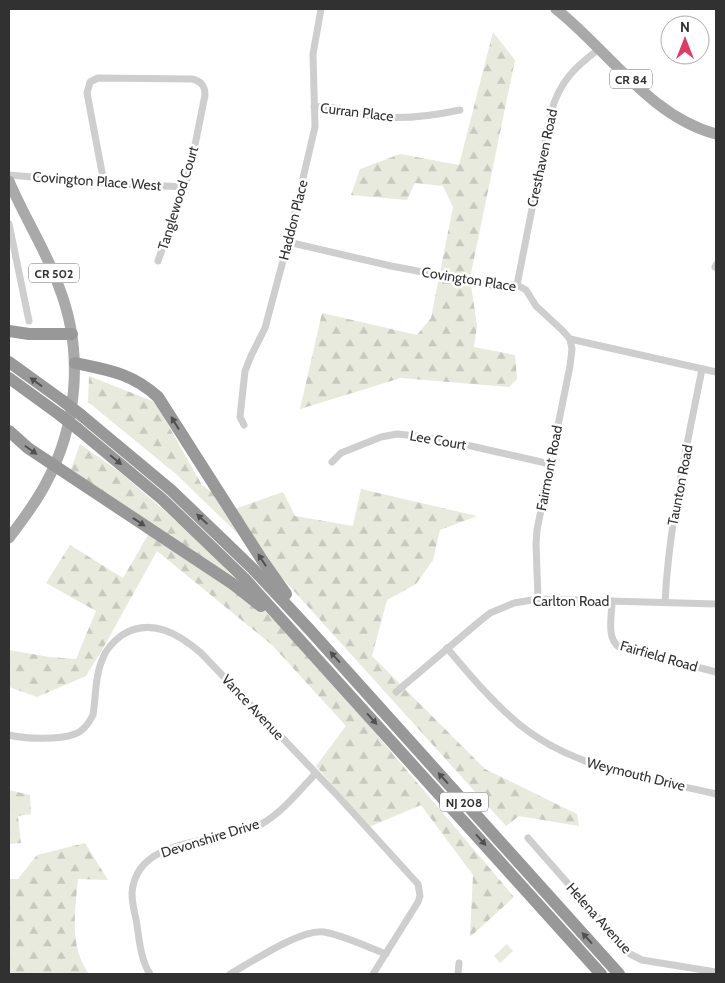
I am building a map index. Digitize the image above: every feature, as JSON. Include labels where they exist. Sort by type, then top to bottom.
[{"type":"highway","points":[[9,331],[29,334],[72,334]]},
{"type":"highway","name":"NJ 208","points":[[9,362],[63,401],[136,460],[237,552],[309,629],[619,974]]},
{"type":"highway","points":[[75,363],[126,375],[143,384],[158,397],[309,629]]},
{"type":"highway","name":"NJ 208","points":[[9,378],[78,429],[127,469],[179,515],[244,578],[601,974]]},
{"type":"highway","points":[[9,432],[28,448],[238,588],[304,644]]},
{"type":"main road","name":"CR 84","points":[[556,9],[646,93],[693,126],[716,134]]},
{"type":"main road","name":"CR 502","points":[[9,180],[57,280],[66,305],[75,363],[70,416],[55,466],[40,495],[9,538]]},
{"type":"street","name":"Haddon Place","points":[[244,425],[240,417],[245,371],[265,328],[315,128],[313,54],[321,9]]},
{"type":"street","name":"Cresthaven Road","points":[[517,285],[555,97],[573,70],[599,48]]},
{"type":"street","name":"Tanglewood Court","points":[[104,183],[87,93],[90,82],[98,78],[197,80],[203,86],[205,95],[198,133],[185,187],[158,261]]},
{"type":"street","name":"Curran Place","points":[[314,107],[331,107],[385,118],[460,110]]},
{"type":"street","name":"Covington Place West","points":[[9,175],[104,183],[185,187]]},
{"type":"street","points":[[9,224],[29,321]]},
{"type":"street","name":"Covington Place","points":[[288,242],[391,266],[483,284],[499,286],[517,285],[526,290],[536,306],[570,339]]},
{"type":"street","points":[[570,339],[716,372]]},
{"type":"street","name":"Fairmont Road","points":[[538,599],[537,537],[570,366],[572,349],[570,339]]},
{"type":"street","name":"Taunton Road","points":[[666,602],[674,513],[702,369]]},
{"type":"street","name":"Lee Court","points":[[332,462],[341,453],[381,436],[397,434],[472,446],[550,464]]},
{"type":"street","name":"Carlton Road","points":[[396,692],[490,613],[514,603],[538,599],[716,604]]},
{"type":"street","name":"Fairfield Road","points":[[612,601],[611,636],[612,641],[619,647],[716,672]]},
{"type":"street","name":"Vance Avenue","points":[[9,735],[26,738],[68,736],[81,731],[90,722],[93,715],[100,668],[106,651],[112,644],[125,633],[142,628],[152,627],[174,633],[202,653],[418,884],[420,890],[418,902],[373,974]]},
{"type":"street","name":"Weymouth Drive","points":[[447,648],[505,712],[522,726],[554,747],[585,762],[716,794]]},
{"type":"street","name":"Devonshire Drive","points":[[150,974],[144,963],[132,903],[134,884],[141,867],[152,856],[168,848],[239,832],[260,824],[279,811],[316,773]]},
{"type":"street","name":"Helena Avenue","points":[[528,838],[630,954],[642,960],[716,972]]},
{"type":"street","points":[[230,974],[298,937],[316,932],[330,934],[386,954]]},
{"type":"street","points":[[458,974],[459,964]]},
{"type":"green space","points":[[493,32],[515,60],[470,278],[477,326],[474,347],[515,355],[517,379],[509,387],[401,378],[300,409],[322,313],[417,335],[431,318],[453,207],[443,186],[415,183],[407,200],[351,195],[360,169],[400,154],[459,165]]},
{"type":"green space","points":[[89,376],[155,402],[202,485],[235,509],[283,492],[295,516],[353,526],[361,489],[477,516],[440,530],[433,560],[416,584],[387,600],[372,656],[485,769],[577,814],[579,826],[519,816],[506,826],[275,570],[176,474],[88,402]]},
{"type":"green space","points":[[80,444],[121,473],[198,540],[326,675],[514,897],[470,937],[473,875],[421,805],[369,827],[316,766],[346,726],[272,645],[157,551],[86,676],[37,697],[9,687],[9,650],[49,657],[76,659],[96,611],[46,583],[70,545],[123,578],[152,528],[71,469]]},
{"type":"green space","points":[[9,790],[30,795],[31,814],[18,816],[21,843],[9,844]]},
{"type":"green space","points":[[85,843],[108,880],[78,879],[75,916],[76,941],[78,952],[89,974],[9,974],[9,879],[18,879],[37,855]]},
{"type":"green space","points":[[507,944],[513,951],[500,963],[494,956]]}]
